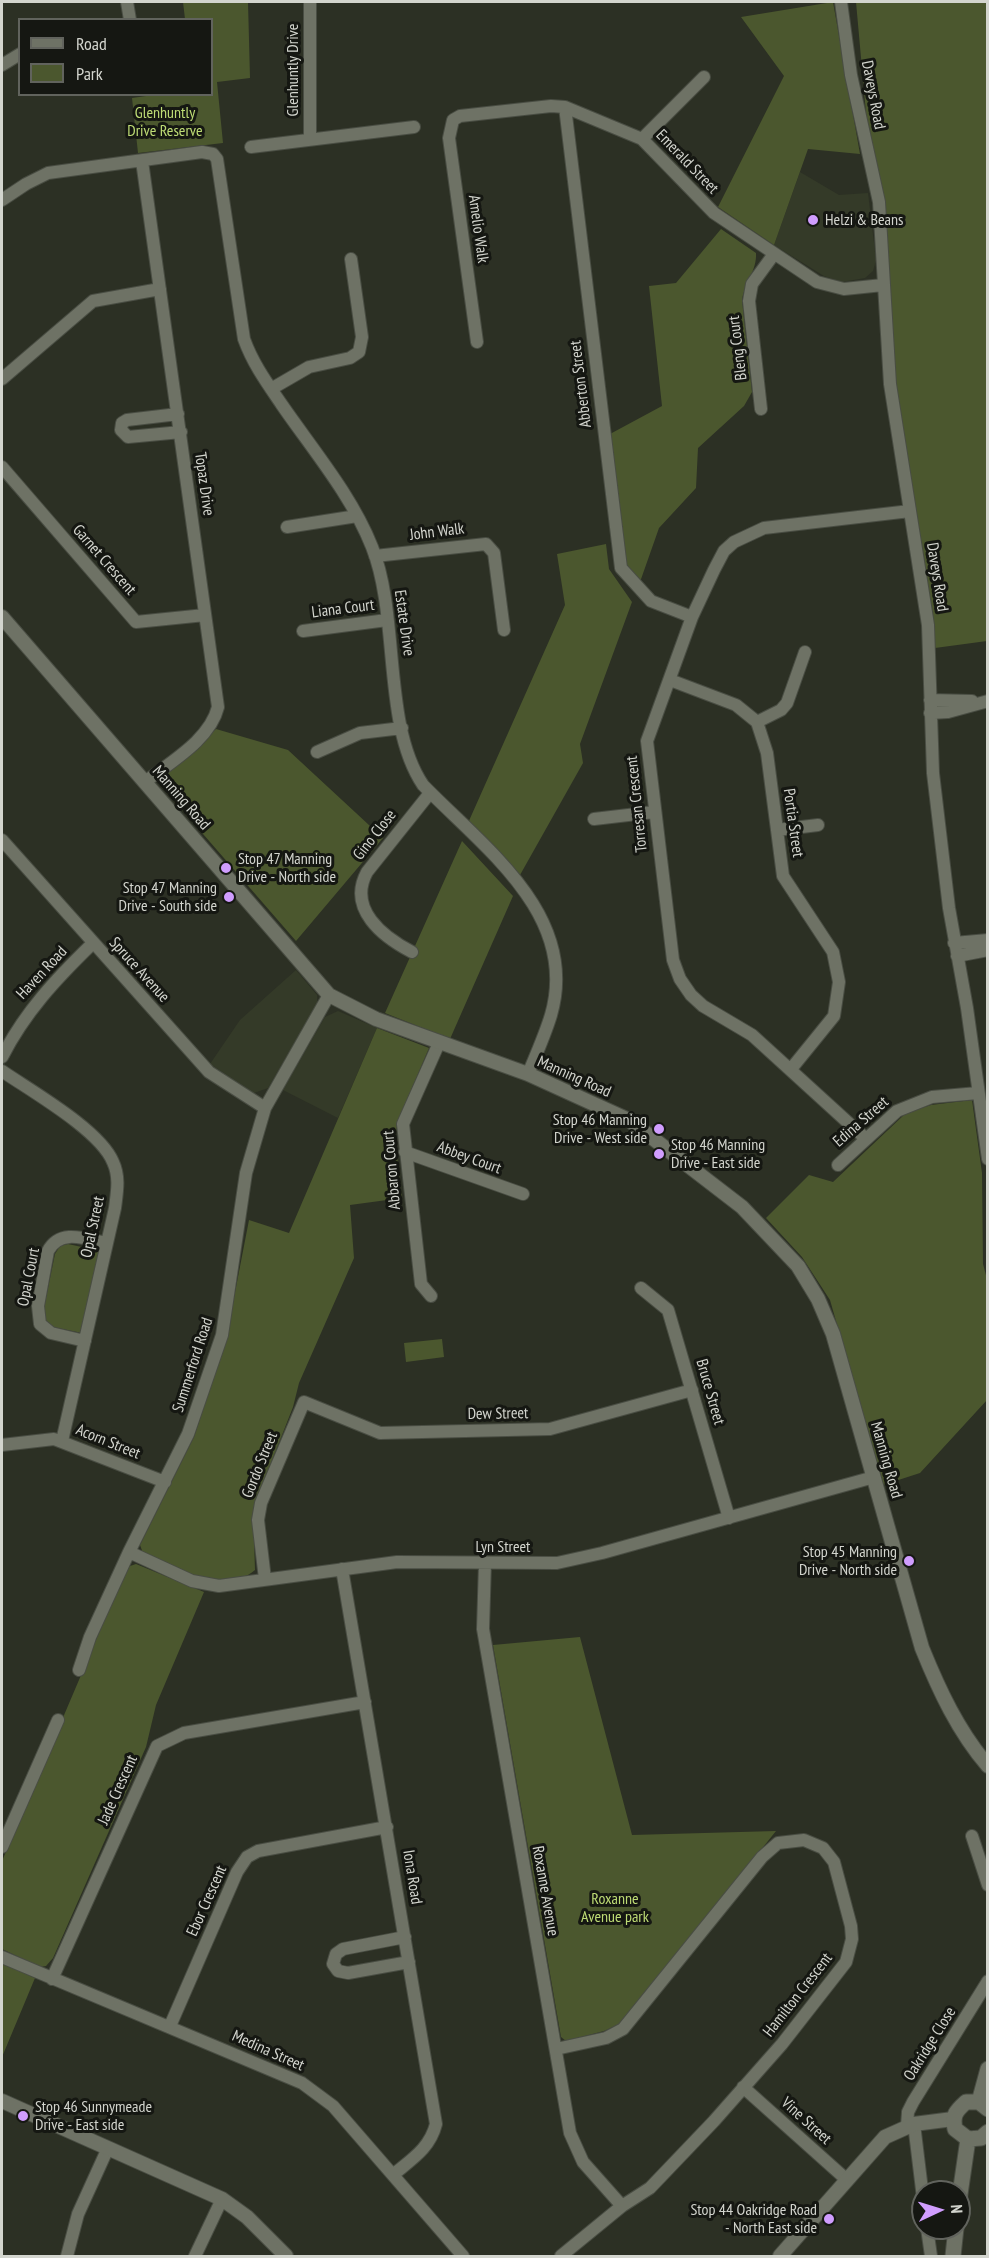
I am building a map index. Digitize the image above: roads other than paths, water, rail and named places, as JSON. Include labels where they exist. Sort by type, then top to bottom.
[{"type":"main road","points":[[987,2069],[983,2106],[966,2102],[956,2111],[953,2119],[955,2129],[968,2139],[981,2138],[987,2132]]},
{"type":"main road","points":[[962,2180],[968,2139]]},
{"type":"main road","points":[[953,2256],[955,2240]]},
{"type":"street","points":[[128,2],[130,18]]},
{"type":"street","name":"Glenhuntly Drive","points":[[310,2],[310,139]]},
{"type":"street","name":"Daveys Road","points":[[841,2],[851,75],[879,202],[890,384],[928,625],[933,773],[955,949],[987,1159]]},
{"type":"street","points":[[2,65],[18,55]]},
{"type":"street","points":[[642,139],[704,77]]},
{"type":"street","name":"Emerald Street","points":[[453,120],[460,116],[551,105],[565,107],[642,139],[714,213],[828,287],[844,289],[883,285]]},
{"type":"street","name":"Abberton Street","points":[[565,107],[621,568],[651,601],[692,616]]},
{"type":"street","name":"Amelio Walk","points":[[453,120],[449,138],[477,342]]},
{"type":"street","points":[[250,147],[414,128]]},
{"type":"street","name":"Estate Drive","points":[[142,161],[202,152],[213,154],[217,159],[244,339],[252,363],[357,516],[375,556],[387,620],[402,728],[413,770],[430,793],[516,880],[535,903],[547,927],[554,955],[555,995],[552,1014],[528,1074]]},
{"type":"street","points":[[2,201],[26,184],[48,173],[142,161]]},
{"type":"street","name":"Topaz Drive","points":[[142,161],[218,707],[215,717],[201,737],[145,782]]},
{"type":"street","name":"Bleng Court","points":[[761,409],[749,301],[753,285],[774,254]]},
{"type":"street","points":[[271,389],[309,367],[350,358],[359,352],[362,337],[351,259]]},
{"type":"street","points":[[2,379],[93,301],[160,289]]},
{"type":"street","points":[[178,414],[127,420],[122,423],[121,430],[128,437],[181,432]]},
{"type":"street","name":"Garnet Crescent","points":[[2,467],[136,622],[205,615]]},
{"type":"street","name":"Torresan Crescent","points":[[865,1138],[752,1035],[691,995],[680,979],[673,960],[647,741],[692,616],[724,550],[750,532],[764,528],[910,511]]},
{"type":"street","points":[[287,527],[357,516]]},
{"type":"street","name":"John Walk","points":[[375,556],[486,544],[494,554],[504,630]]},
{"type":"street","name":"Manning Road","points":[[2,617],[329,995],[376,1019],[528,1074],[629,1120],[742,1207],[798,1266],[818,1299],[833,1334],[922,1648],[942,1698],[987,1766]]},
{"type":"street","name":"Liana Court","points":[[303,631],[387,620]]},
{"type":"street","points":[[670,680],[736,705],[757,722],[781,710],[787,703],[805,652]]},
{"type":"street","points":[[930,699],[982,701]]},
{"type":"street","points":[[930,713],[948,712],[982,701]]},
{"type":"street","name":"Portia Street","points":[[757,722],[767,753],[783,876],[834,952],[839,981],[834,1016],[791,1069]]},
{"type":"street","points":[[317,752],[360,733],[402,728]]},
{"type":"street","name":"Gino Close","points":[[412,952],[385,937],[370,920],[361,887],[367,872],[430,793]]},
{"type":"street","points":[[594,819],[654,812]]},
{"type":"street","points":[[777,830],[818,825]]},
{"type":"street","name":"Spruce Avenue","points":[[2,840],[92,944],[209,1072],[265,1108]]},
{"type":"street","points":[[955,949],[987,940]]},
{"type":"street","name":"Haven Road","points":[[2,1057],[18,1025],[45,990],[92,944]]},
{"type":"street","points":[[955,949],[987,950]]},
{"type":"street","name":"Summerford Road","points":[[79,1670],[90,1637],[129,1552],[188,1434],[222,1335],[246,1173],[265,1108],[329,995]]},
{"type":"street","name":"Abbaron Court","points":[[431,1296],[421,1284],[403,1124],[439,1043]]},
{"type":"street","name":"Opal Street","points":[[2,1071],[80,1125],[106,1149],[116,1170],[117,1188],[107,1243],[62,1441]]},
{"type":"street","name":"Edina Street","points":[[838,1165],[897,1111],[932,1097],[978,1093]]},
{"type":"street","name":"Abbey Court","points":[[405,1152],[523,1194]]},
{"type":"street","name":"Opal Court","points":[[85,1341],[51,1333],[40,1324],[38,1306],[48,1251],[52,1243],[67,1236],[107,1243]]},
{"type":"street","name":"Bruce Street","points":[[642,1288],[668,1310],[729,1518]]},
{"type":"street","name":"Dew Street","points":[[304,1402],[380,1433],[550,1429],[692,1390]]},
{"type":"street","name":"Gordo Street","points":[[265,1579],[258,1520],[261,1503],[304,1402]]},
{"type":"street","name":"Acorn Street","points":[[2,1445],[54,1439],[165,1482]]},
{"type":"street","name":"Lyn Street","points":[[129,1552],[192,1581],[219,1586],[397,1562],[557,1563],[874,1477]]},
{"type":"street","name":"Roxanne Avenue","points":[[485,1563],[483,1629],[570,2133],[583,2162],[622,2206]]},
{"type":"street","name":"Iona Road","points":[[342,1569],[436,2124],[433,2136],[426,2147],[393,2174]]},
{"type":"street","name":"Jade Crescent","points":[[52,1979],[157,1746],[184,1733],[365,1702]]},
{"type":"street","points":[[2,1847],[58,1720]]},
{"type":"street","name":"Ebor Crescent","points":[[170,2026],[237,1872],[247,1857],[258,1851],[387,1827]]},
{"type":"street","points":[[972,1836],[987,1885]]},
{"type":"street","name":"Hamilton Crescent","points":[[556,2049],[606,2037],[623,2030],[762,1857],[778,1843],[804,1840],[823,1848],[834,1862],[851,1926],[852,1939],[846,1962],[782,2044],[650,2188],[622,2206],[561,2256]]},
{"type":"street","points":[[405,1937],[343,1949],[336,1954],[333,1964],[338,1971],[348,1973],[409,1962]]},
{"type":"street","name":"Medina Street","points":[[2,1957],[302,2083],[333,2106],[463,2256]]},
{"type":"street","name":"Oakridge Close","points":[[910,2125],[908,2112],[913,2102],[987,1981]]},
{"type":"street","name":"Vine Street","points":[[743,2087],[847,2180]]},
{"type":"street","points":[[2,2101],[222,2199],[247,2217],[286,2256]]},
{"type":"street","points":[[780,2256],[885,2137],[910,2125],[953,2119]]},
{"type":"street","points":[[910,2125],[920,2180]]},
{"type":"street","points":[[67,2256],[78,2214],[108,2148]]},
{"type":"street","points":[[195,2256],[222,2199]]},
{"type":"street","points":[[929,2240],[931,2256]]},
{"type":"place","name":"Helzi & Beans","points":[[813,220]]},
{"type":"place","name":"Stop 47 Manning Drive - North side","points":[[226,868]]},
{"type":"place","name":"Stop 47 Manning Drive - South side","points":[[229,897]]},
{"type":"place","name":"Stop 46 Manning Drive - West side","points":[[659,1129]]},
{"type":"place","name":"Stop 46 Manning Drive - East side","points":[[659,1154]]},
{"type":"place","name":"Stop 45 Manning Drive - North side","points":[[909,1561]]},
{"type":"place","name":"Stop 46 Sunnymeade Drive - East side","points":[[23,2116]]},
{"type":"place","name":"Stop 44 Oakridge Road - North East side","points":[[829,2219]]},
{"type":"park label","name":"Glenhuntly Drive Reserve","points":[[165,122]]},
{"type":"park label","name":"Roxanne Avenue park","points":[[615,1908]]}]
